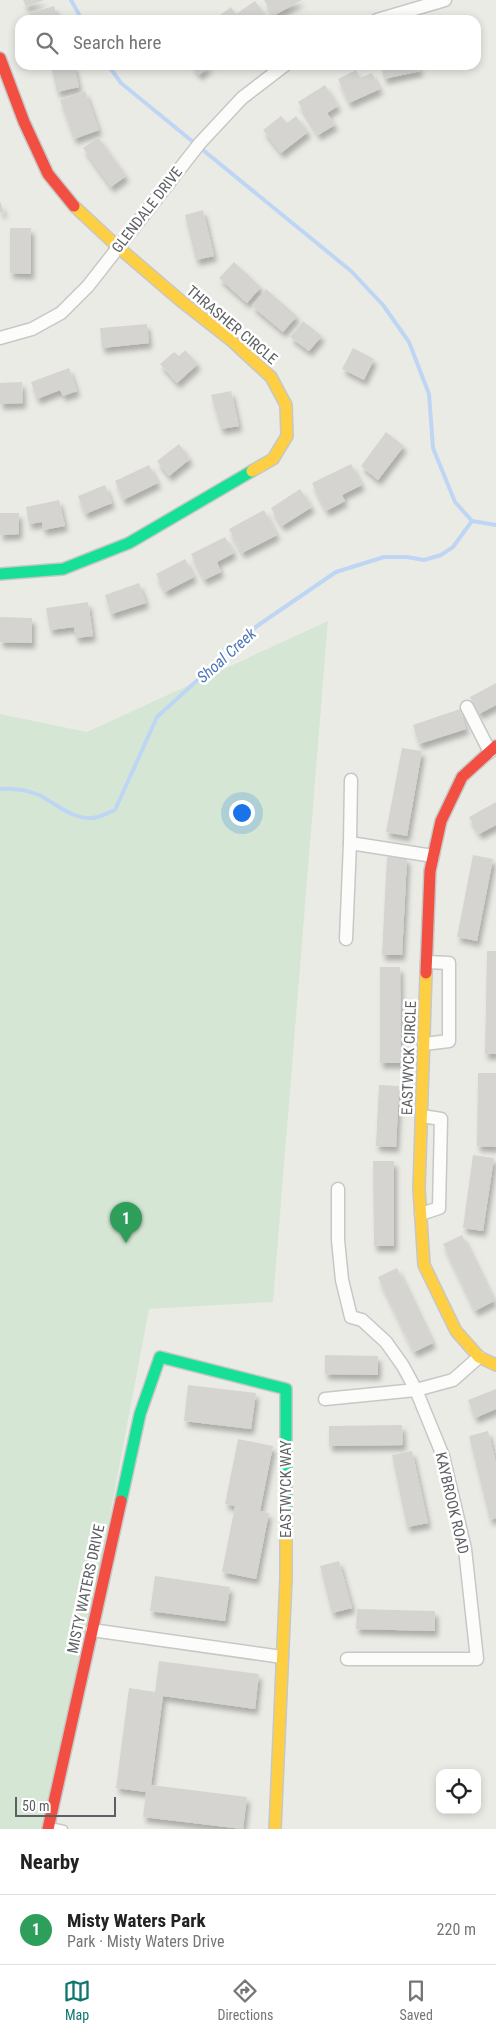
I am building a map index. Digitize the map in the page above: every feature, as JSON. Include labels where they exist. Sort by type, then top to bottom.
[{"type":"street","points":[[394,15],[445,0]]},
{"type":"street","name":"THRASHER CIRCLE","points":[[0,58],[24,122],[48,174],[76,209],[118,247],[181,301],[232,341],[272,377],[286,405],[288,436],[272,459],[129,544],[63,569],[0,574]]},
{"type":"street","name":"GLENDALE DRIVE","points":[[0,338],[32,329],[61,313],[88,286],[200,143],[242,98],[278,70]]},
{"type":"street","points":[[467,707],[493,749]]},
{"type":"street","name":"EASTWYCK CIRCLE","points":[[493,749],[462,777],[440,820],[430,871],[419,1190],[424,1265],[456,1331],[479,1357],[496,1365]]},
{"type":"street","points":[[346,938],[351,780]]},
{"type":"street","points":[[350,843],[433,856]]},
{"type":"street","points":[[424,1044],[450,1041],[449,963],[427,962]]},
{"type":"street","points":[[421,1214],[439,1208],[441,1119],[422,1116]]},
{"type":"street","name":"KAYBROOK ROAD","points":[[338,1189],[338,1240],[342,1280],[351,1316],[362,1320],[386,1342],[402,1366],[416,1390],[443,1456],[465,1549],[477,1659],[347,1659]]},
{"type":"street","name":"MISTY WATERS DRIVE","points":[[49,1828],[140,1414],[160,1357]]},
{"type":"street","name":"EASTWYCK WAY","points":[[160,1357],[286,1389],[286,1578],[275,1829]]},
{"type":"street","points":[[325,1399],[416,1390],[453,1380],[479,1357]]},
{"type":"street","points":[[92,1630],[282,1657]]},
{"type":"lane","points":[[49,1828],[64,1829]]},
{"type":"green space","points":[[328,621],[273,1302],[149,1309],[91,1616],[46,1829],[0,1829],[0,714],[87,732]]},
{"type":"building","points":[[23,0],[44,0],[26,7]]},
{"type":"building","points":[[264,0],[302,0],[275,15],[272,15]]},
{"type":"building","points":[[255,1],[265,15],[220,15],[231,7],[236,14]]},
{"type":"building","points":[[54,6],[57,15],[30,15],[29,13]]},
{"type":"building","points":[[52,70],[75,70],[79,87],[57,92]]},
{"type":"building","points":[[195,70],[205,70],[199,75]]},
{"type":"building","points":[[356,70],[360,78],[372,73],[380,89],[349,103],[338,79]]},
{"type":"building","points":[[382,70],[420,70],[420,71],[384,79]]},
{"type":"building","points":[[325,85],[338,106],[327,113],[335,125],[318,135],[298,102]]},
{"type":"building","points":[[85,91],[99,130],[74,139],[60,100]]},
{"type":"building","points":[[281,116],[287,123],[296,116],[308,132],[281,153],[263,130]]},
{"type":"building","points":[[98,137],[126,176],[111,187],[83,148]]},
{"type":"building","points":[[0,201],[4,212],[0,213]]},
{"type":"building","points":[[203,210],[214,256],[196,260],[185,215]]},
{"type":"building","points":[[10,228],[31,228],[31,274],[10,273]]},
{"type":"building","points":[[234,262],[261,287],[247,303],[219,278]]},
{"type":"building","points":[[266,289],[297,316],[283,332],[252,306]]},
{"type":"building","points":[[303,321],[322,336],[309,351],[290,337]]},
{"type":"building","points":[[147,324],[149,343],[102,348],[100,328]]},
{"type":"building","points":[[353,348],[374,359],[364,380],[342,369]]},
{"type":"building","points":[[185,350],[198,364],[177,383],[160,364],[174,352],[179,356]]},
{"type":"building","points":[[69,368],[77,391],[63,396],[60,390],[37,399],[31,382]]},
{"type":"building","points":[[22,382],[23,403],[0,404],[0,383]]},
{"type":"building","points":[[231,391],[239,426],[221,429],[211,395]]},
{"type":"building","points":[[386,432],[404,446],[378,480],[361,466]]},
{"type":"building","points":[[179,444],[190,459],[169,476],[157,461]]},
{"type":"building","points":[[351,464],[362,485],[342,495],[345,501],[326,511],[312,483]]},
{"type":"building","points":[[149,465],[158,483],[123,500],[115,481]]},
{"type":"building","points":[[105,485],[112,503],[85,514],[78,496]]},
{"type":"building","points":[[300,489],[312,507],[282,526],[271,508]]},
{"type":"building","points":[[59,500],[65,526],[43,530],[42,522],[29,524],[26,507]]},
{"type":"building","points":[[264,510],[277,535],[242,553],[229,529]]},
{"type":"building","points":[[0,513],[19,513],[19,534],[0,535]]},
{"type":"building","points":[[225,537],[234,553],[217,562],[221,572],[204,580],[191,554]]},
{"type":"building","points":[[185,559],[194,577],[165,592],[156,574]]},
{"type":"building","points":[[139,583],[146,603],[111,614],[105,595]]},
{"type":"building","points":[[88,602],[93,636],[76,638],[74,627],[50,630],[46,608]]},
{"type":"building","points":[[0,617],[32,618],[32,643],[0,642]]},
{"type":"building","points":[[496,683],[496,705],[479,714],[470,697]]},
{"type":"building","points":[[460,709],[466,729],[419,744],[413,725]]},
{"type":"building","points":[[402,748],[422,751],[407,836],[386,832]]},
{"type":"building","points":[[496,802],[496,825],[479,834],[469,817]]},
{"type":"building","points":[[473,855],[493,859],[477,941],[457,937]]},
{"type":"building","points":[[387,857],[407,858],[402,955],[382,955]]},
{"type":"building","points":[[487,951],[496,951],[496,1054],[485,1054]]},
{"type":"building","points":[[380,967],[400,967],[401,1063],[380,1063]]},
{"type":"building","points":[[478,1073],[496,1073],[496,1147],[477,1146]]},
{"type":"building","points":[[379,1085],[399,1086],[396,1147],[376,1146]]},
{"type":"building","points":[[473,1155],[494,1158],[483,1231],[463,1228]]},
{"type":"building","points":[[373,1161],[394,1161],[394,1246],[374,1246]]},
{"type":"building","points":[[462,1235],[494,1301],[475,1311],[443,1244]]},
{"type":"building","points":[[397,1268],[433,1343],[414,1352],[378,1277]]},
{"type":"building","points":[[325,1355],[378,1356],[378,1375],[325,1374]]},
{"type":"building","points":[[188,1385],[256,1393],[251,1429],[184,1421]]},
{"type":"building","points":[[496,1389],[496,1409],[475,1418],[468,1400]]},
{"type":"building","points":[[402,1425],[403,1445],[329,1446],[329,1426]]},
{"type":"building","points":[[488,1431],[496,1463],[496,1518],[490,1520],[469,1436]]},
{"type":"building","points":[[238,1439],[273,1446],[260,1511],[269,1513],[256,1579],[222,1572],[235,1506],[225,1504]]},
{"type":"building","points":[[412,1451],[428,1523],[407,1527],[392,1455]]},
{"type":"building","points":[[339,1561],[352,1608],[332,1613],[320,1566]]},
{"type":"building","points":[[155,1576],[230,1587],[225,1621],[150,1611]]},
{"type":"building","points":[[357,1609],[435,1611],[435,1631],[356,1629]]},
{"type":"building","points":[[159,1661],[259,1674],[255,1709],[163,1696],[151,1785],[247,1797],[243,1829],[143,1817],[146,1792],[116,1788],[129,1688],[155,1692]]},
{"type":"waterway","points":[[71,0],[79,15]]},
{"type":"waterway","points":[[112,70],[121,83],[351,271],[383,305],[409,342],[429,394],[433,448],[455,502],[472,521]]},
{"type":"waterway","name":"Shoal Creek","points":[[472,521],[496,525]]},
{"type":"waterway","name":"Shoal Creek","points":[[0,789],[34,793],[71,814],[85,818],[93,818],[115,810],[157,717],[257,626],[336,572],[384,557],[407,557],[424,560],[441,555],[453,547],[472,521]]},
{"type":"traffic: fast","points":[[0,574],[63,569],[129,543],[252,471]]},
{"type":"traffic: fast","points":[[121,1501],[140,1414],[160,1357],[286,1389],[286,1538]]},
{"type":"traffic: slow","points":[[74,206],[118,247],[181,301],[232,341],[271,377],[286,405],[287,436],[273,459],[252,471]]},
{"type":"traffic: slow","points":[[426,973],[419,1189],[424,1265],[456,1331],[479,1357],[496,1365]]},
{"type":"traffic: slow","points":[[275,1829],[286,1578],[286,1538]]},
{"type":"traffic: jam","points":[[0,58],[24,122],[48,174],[74,206]]},
{"type":"traffic: jam","points":[[426,973],[430,871],[441,821],[462,777],[496,746]]},
{"type":"traffic: jam","points":[[48,1829],[121,1501]]},
{"type":"place","name":"Misty Waters Park","points":[[126,1243]]}]
